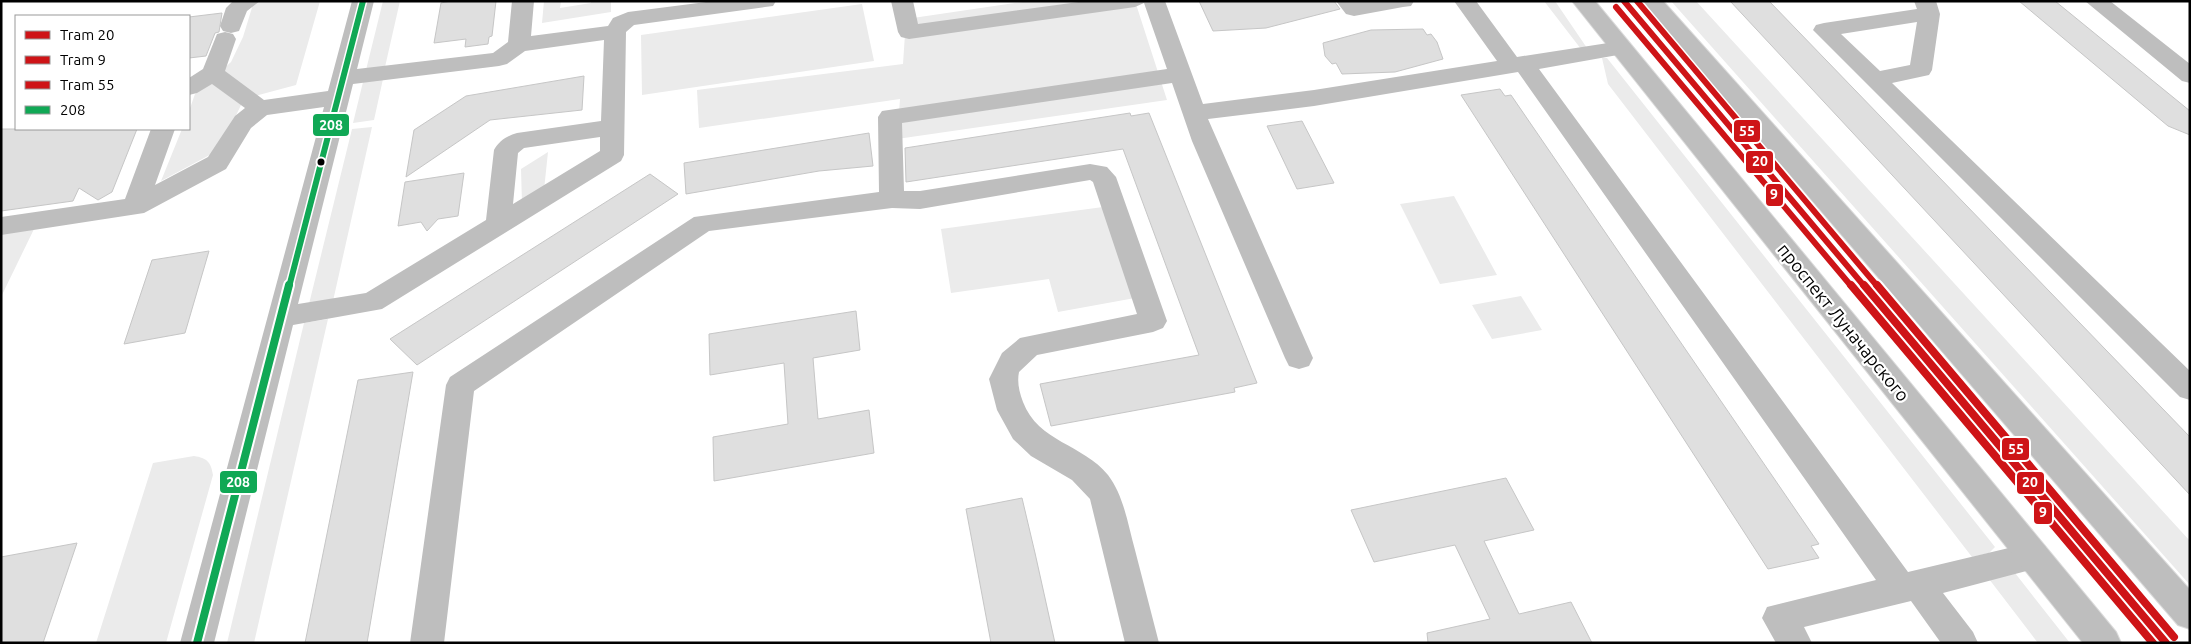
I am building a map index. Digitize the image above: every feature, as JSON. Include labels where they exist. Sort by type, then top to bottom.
[{"type":"main road","points":[[190,87],[213,74],[238,8],[249,1]]},
{"type":"main road","points":[[196,643],[363,1]]},
{"type":"main road","points":[[519,45],[523,1]]},
{"type":"main road","points":[[281,317],[372,302],[612,156],[615,32],[621,23],[628,19],[765,1]]},
{"type":"main road","points":[[902,1],[909,32],[1135,1]]},
{"type":"main road","points":[[1154,1],[1194,113],[1299,358]]},
{"type":"main road","points":[[1347,1],[1354,9],[1403,1]]},
{"type":"main road","points":[[1464,1],[1517,64],[1908,586],[1962,643]]},
{"type":"main road","name":"проспект Луначарского","points":[[1583,1],[2104,643]]},
{"type":"main road","points":[[1651,1],[2190,614]]},
{"type":"main road","points":[[2096,1],[2190,76]]},
{"type":"main road","points":[[1874,80],[1921,70],[1927,7],[1824,30],[1874,80],[2190,389]]},
{"type":"main road","points":[[1,226],[135,207],[217,163],[242,122],[260,108],[341,87],[499,59],[519,45],[615,32]]},
{"type":"main road","points":[[1194,113],[1314,98],[1621,48]]},
{"type":"main road","points":[[213,74],[260,108]]},
{"type":"main road","points":[[892,199],[890,117],[1180,74]]},
{"type":"main road","points":[[498,224],[506,150],[517,141],[612,126]]},
{"type":"main road","points":[[135,207],[163,130]]},
{"type":"main road","points":[[427,643],[460,385],[703,223],[892,199],[920,200],[1090,172],[1098,173],[1104,177],[1153,321],[1030,346],[1014,356],[1004,370],[1003,387],[1010,409],[1024,432],[1041,446],[1078,466],[1101,491],[1142,643]]},
{"type":"main road","points":[[1795,643],[1779,618],[2034,556]]},
{"type":"shaded area","points":[[254,1],[320,1],[296,85],[244,99],[219,150],[161,181],[182,130],[190,130],[190,108],[195,94],[231,62],[243,37]]},
{"type":"shaded area","points":[[383,1],[400,1],[385,67],[366,70]]},
{"type":"shaded area","points":[[544,1],[561,1],[560,8],[591,3],[591,1],[611,1],[611,12],[542,23]]},
{"type":"shaded area","points":[[1029,1],[1135,1],[1167,100],[897,139],[900,99],[699,128],[697,90],[903,64],[906,19]]},
{"type":"shaded area","points":[[1544,1],[1555,1],[1587,48],[1581,49]]},
{"type":"shaded area","points":[[1671,1],[1696,1],[2190,541],[2190,585]]},
{"type":"shaded area","points":[[862,4],[874,61],[642,95],[641,35]]},
{"type":"shaded area","points":[[1602,58],[1607,58],[1995,547],[1989,553],[1972,557],[1608,84]]},
{"type":"shaded area","points":[[383,79],[374,120],[353,123],[363,82]]},
{"type":"shaded area","points":[[372,127],[333,301],[309,304],[352,129]]},
{"type":"shaded area","points":[[548,152],[544,190],[522,204],[521,169]]},
{"type":"shaded area","points":[[1454,196],[1497,275],[1440,284],[1400,204]]},
{"type":"shaded area","points":[[1103,207],[1135,298],[1058,312],[1049,279],[951,293],[941,229]]},
{"type":"shaded area","points":[[35,227],[1,297],[1,232]]},
{"type":"shaded area","points":[[1521,296],[1542,330],[1492,339],[1472,305]]},
{"type":"shaded area","points":[[328,319],[254,643],[227,643],[304,323]]},
{"type":"shaded area","points":[[194,456],[208,461],[213,475],[166,643],[96,643],[153,463]]},
{"type":"shaded area","points":[[2015,573],[2070,643],[2038,643],[1989,579]]},
{"type":"building","points":[[451,1],[496,1],[492,36],[489,37],[488,44],[465,47],[466,39],[434,43],[441,3]]},
{"type":"building","points":[[1199,1],[1334,1],[1340,9],[1266,28],[1213,31]]},
{"type":"building","points":[[1730,1],[1769,1],[2190,437],[2190,495]]},
{"type":"building","points":[[2019,1],[2055,1],[2190,111],[2190,135],[2168,126]]},
{"type":"building","points":[[222,13],[219,32],[215,33],[206,56],[190,58],[190,17]]},
{"type":"building","points":[[1423,29],[1427,35],[1431,34],[1437,42],[1443,59],[1395,72],[1342,74],[1336,63],[1332,64],[1325,56],[1323,43],[1371,30]]},
{"type":"building","points":[[584,76],[582,110],[490,120],[406,177],[414,130],[466,96]]},
{"type":"building","points":[[1500,89],[1505,96],[1511,95],[1819,544],[1811,546],[1819,558],[1768,569],[1461,95]]},
{"type":"building","points":[[1130,113],[1131,116],[1149,113],[1257,383],[1234,388],[1235,392],[1051,426],[1040,384],[1199,355],[1123,149],[906,182],[905,148]]},
{"type":"building","points":[[1302,121],[1334,183],[1297,189],[1267,126]]},
{"type":"building","points":[[1,129],[137,130],[112,192],[98,200],[79,188],[73,201],[1,211]]},
{"type":"building","points":[[869,133],[873,166],[819,171],[686,194],[684,163]]},
{"type":"building","points":[[464,173],[458,216],[438,219],[427,231],[421,222],[398,226],[405,182]]},
{"type":"building","points":[[650,174],[678,194],[417,365],[390,339]]},
{"type":"building","points":[[209,251],[185,333],[124,344],[152,260]]},
{"type":"building","points":[[856,311],[860,350],[813,358],[818,419],[869,410],[874,453],[714,481],[713,437],[788,424],[784,363],[710,375],[709,334]]},
{"type":"building","points":[[413,372],[367,643],[305,643],[358,380]]},
{"type":"building","points":[[1506,478],[1534,530],[1484,541],[1519,614],[1571,602],[1592,643],[1428,643],[1427,633],[1490,619],[1455,545],[1374,562],[1351,510]]},
{"type":"building","points":[[1022,498],[1055,643],[991,643],[966,509]]},
{"type":"building","points":[[77,543],[43,643],[1,643],[1,557]]},
{"type":"tram line","name":"20","points":[[1624,1],[2166,643]]},
{"type":"tram line","name":"55","points":[[1637,1],[2174,637]]},
{"type":"tram line","name":"9","points":[[1616,7],[2153,643]]},
{"type":"transit line","name":"208","points":[[197,643],[363,1]]}]
